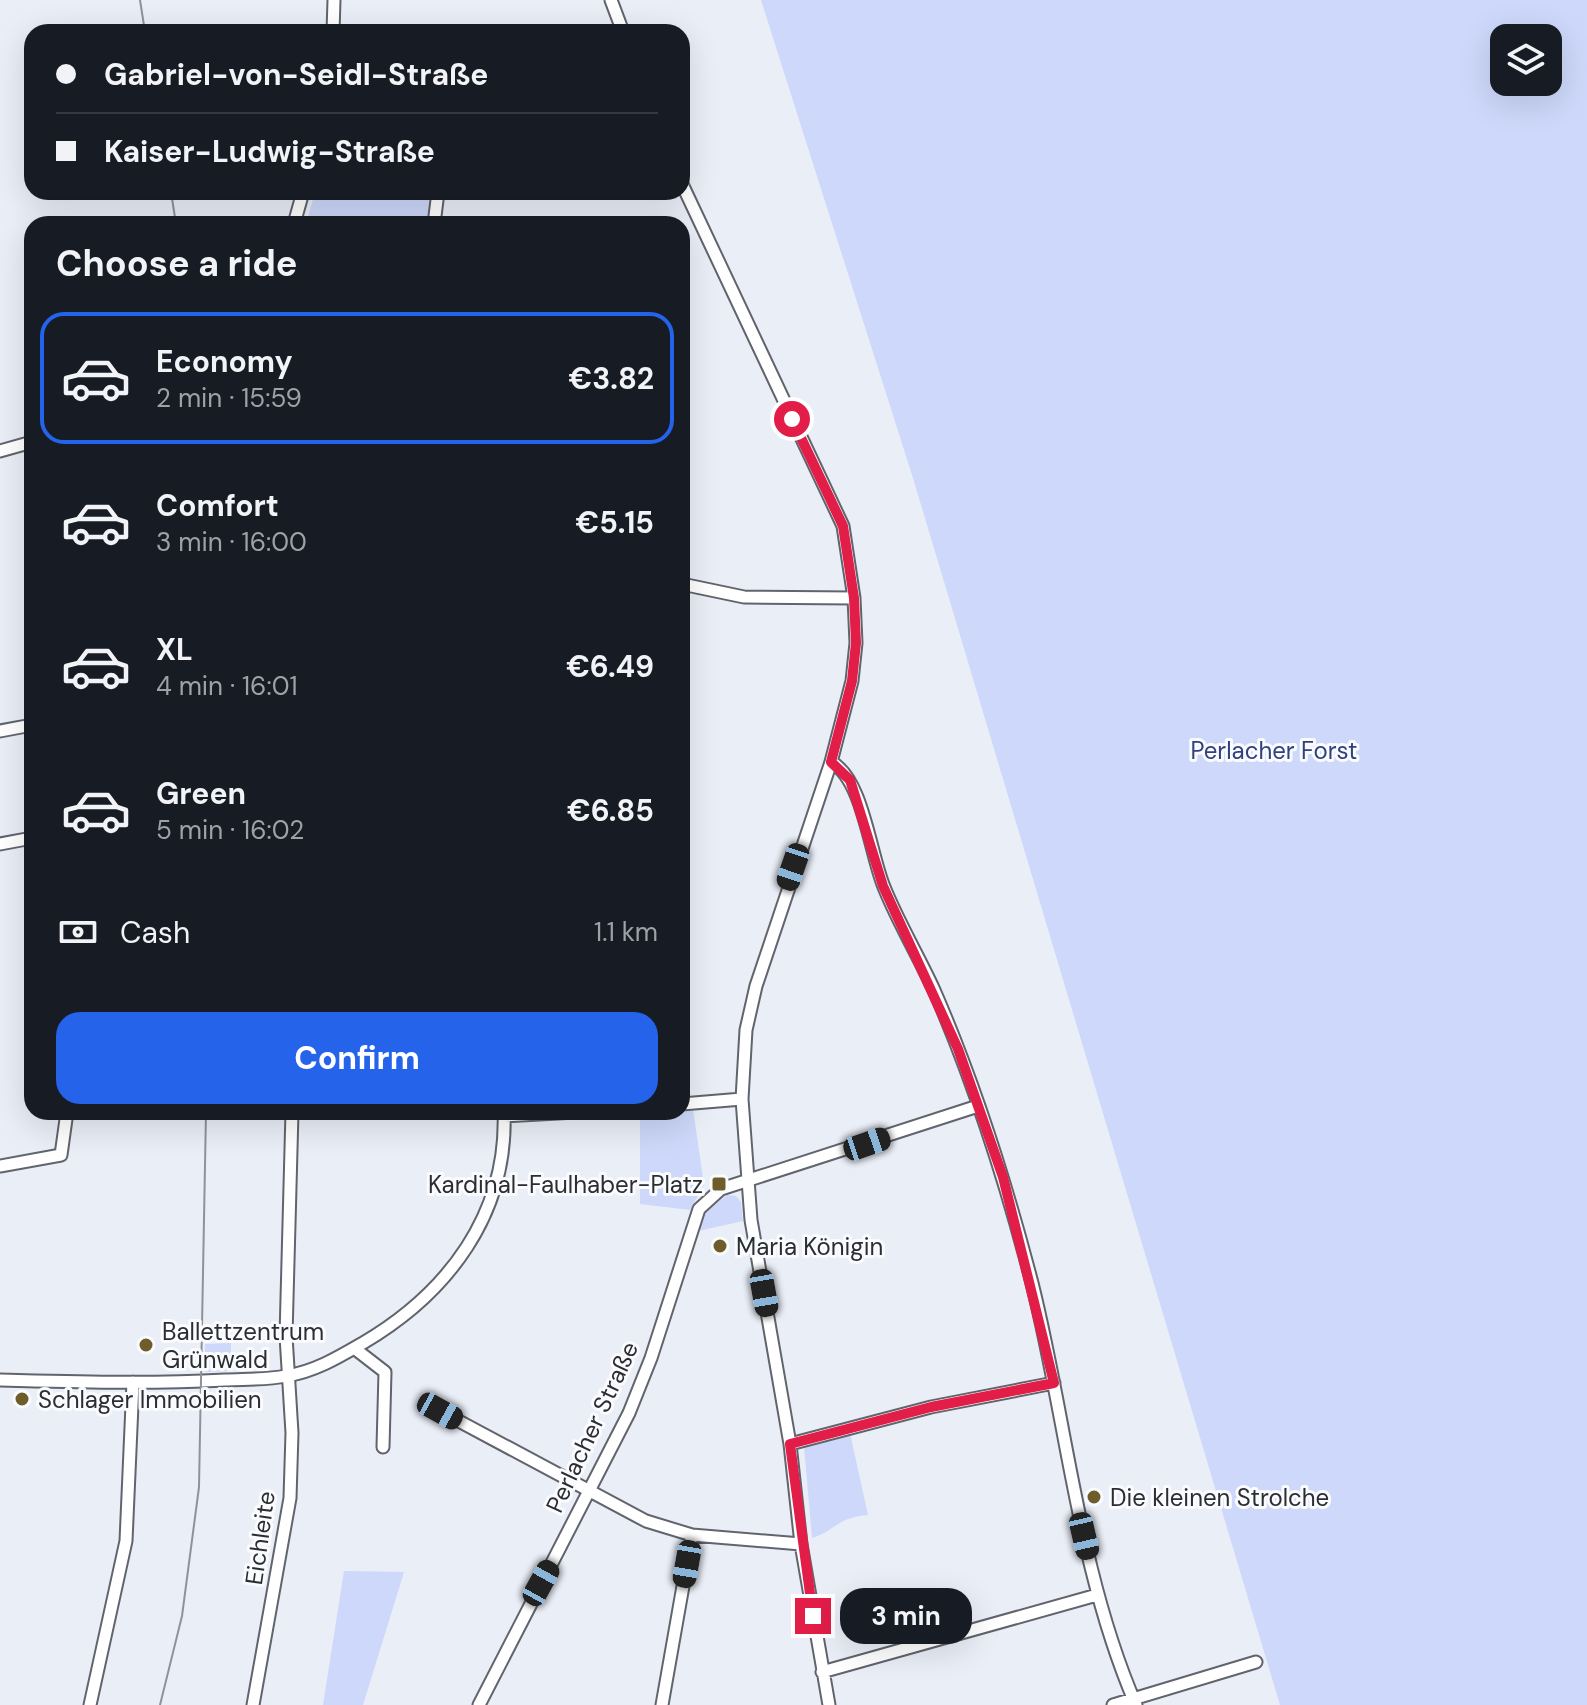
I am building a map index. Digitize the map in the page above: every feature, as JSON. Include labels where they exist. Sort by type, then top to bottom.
[{"type":"street","points":[[333,24],[334,0]]},
{"type":"street","points":[[611,0],[620,24]]},
{"type":"street","points":[[690,200],[843,526],[854,598],[856,643],[852,681],[831,762],[756,986],[746,1030],[742,1099],[746,1184],[790,1444],[801,1544],[829,1705]]},
{"type":"street","points":[[0,451],[24,444]]},
{"type":"street","points":[[690,586],[744,597],[854,598]]},
{"type":"street","points":[[0,731],[24,726]]},
{"type":"street","points":[[831,762],[850,780],[883,886],[933,990],[1003,1177],[1054,1383],[1097,1595],[1112,1649],[1134,1702]]},
{"type":"street","points":[[0,844],[24,840]]},
{"type":"street","points":[[690,1103],[742,1099]]},
{"type":"street","name":"Perlacher Straße","points":[[479,1705],[590,1492],[651,1358],[699,1209],[712,1194],[978,1106]]},
{"type":"street","points":[[0,1166],[61,1155],[66,1120]]},
{"type":"street","name":"Eichleite","points":[[253,1705],[290,1498],[292,1433],[286,1376],[292,1120]]},
{"type":"street","points":[[0,1380],[133,1382],[286,1376],[324,1365],[418,1306],[462,1258],[491,1201],[503,1120]]},
{"type":"street","points":[[354,1348],[385,1372],[383,1447]]},
{"type":"street","points":[[90,1705],[126,1541],[133,1382]]},
{"type":"street","points":[[790,1444],[931,1407],[1054,1383]]},
{"type":"street","points":[[440,1411],[646,1521],[692,1535],[801,1544]]},
{"type":"street","points":[[662,1705],[692,1535]]},
{"type":"street","points":[[822,1672],[1097,1595]]},
{"type":"street","points":[[1113,1705],[1134,1702],[1256,1662]]},
{"type":"green space","name":"Perlacher Forst","points":[[761,0],[1587,0],[1587,1705],[1280,1705],[913,478]]},
{"type":"green space","points":[[313,200],[433,200],[431,216],[308,216]]},
{"type":"green space","points":[[690,1109],[693,1109],[704,1185],[690,1210],[640,1204],[640,1120],[690,1120]]},
{"type":"green space","name":"Kardinal-Faulhaber-Platz","points":[[727,1195],[736,1196],[741,1202],[743,1221],[698,1231],[699,1218]]},
{"type":"green space","points":[[231,1343],[231,1371],[205,1372],[205,1344]]},
{"type":"green space","points":[[850,1433],[868,1515],[843,1521],[812,1538],[804,1446]]},
{"type":"green space","points":[[344,1571],[404,1572],[363,1705],[323,1705]]},
{"type":"tram line","points":[[140,0],[144,24]]},
{"type":"tram line","points":[[172,200],[175,216]]},
{"type":"tram line","points":[[160,1705],[182,1616],[199,1487],[206,1120]]},
{"type":"place","name":"Kardinal-Faulhaber-Platz","points":[[719,1184]]},
{"type":"place","name":"Maria Königin","points":[[720,1246]]},
{"type":"place","name":"Ballettzentrum Grünwald","points":[[146,1345]]},
{"type":"place","name":"Schlager Immobilien","points":[[22,1399]]},
{"type":"place","name":"Die kleinen Strolche","points":[[1094,1497]]},
{"type":"route","points":[[792,419],[843,526],[854,598],[856,643],[852,681],[831,762],[841,768],[850,780],[883,886],[958,1049],[1003,1177],[1032,1284],[1054,1383],[931,1407],[790,1444],[813,1616]]}]
